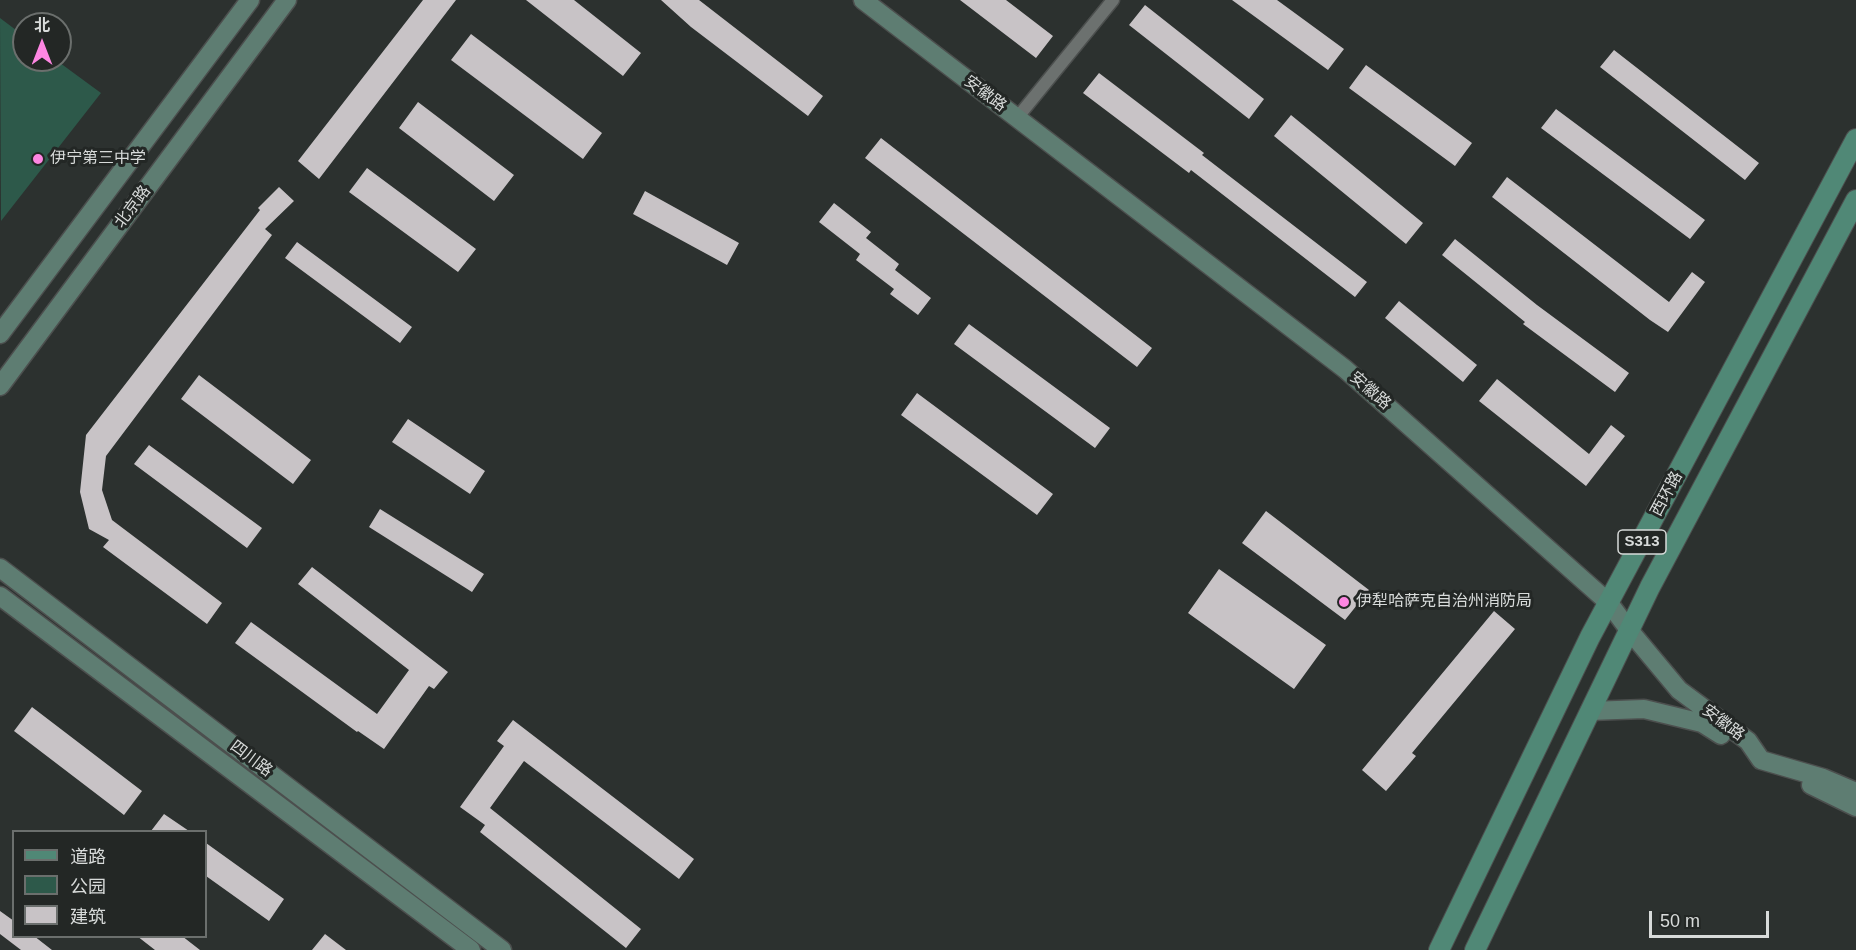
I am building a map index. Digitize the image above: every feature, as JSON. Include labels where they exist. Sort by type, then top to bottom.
[{"type":"main road","name":"西环路","points":[[1439,950],[1580,659],[1856,139]]},
{"type":"main road","name":"西环路","points":[[1475,950],[1655,576],[1856,200]]},
{"type":"street","name":"北京路","points":[[0,334],[250,0]]},
{"type":"street","name":"北京路","points":[[0,386],[287,0]]},
{"type":"street","name":"安徽路","points":[[863,0],[1345,369],[1609,603],[1679,690],[1748,741],[1761,759]]},
{"type":"street","points":[[1017,118],[1113,0]]},
{"type":"street","name":"四川路","points":[[0,568],[502,950]]},
{"type":"street","name":"四川路","points":[[0,596],[471,950]]},
{"type":"street","points":[[1590,711],[1644,709],[1702,723],[1761,759],[1856,807]]},
{"type":"street","points":[[1761,759],[1823,778],[1856,792]]},
{"type":"green space","points":[[0,18],[12,27],[12,72],[72,72],[101,93],[1,221]]},
{"type":"building","points":[[423,0],[456,0],[319,179],[298,161]]},
{"type":"building","points":[[526,0],[574,0],[641,53],[623,76]]},
{"type":"building","points":[[661,0],[699,0],[823,96],[808,116],[691,27]]},
{"type":"building","points":[[960,0],[1006,0],[1053,36],[1036,58]]},
{"type":"building","points":[[1232,0],[1277,0],[1344,49],[1328,70]]},
{"type":"building","points":[[1145,5],[1264,99],[1249,119],[1129,25]]},
{"type":"building","points":[[471,34],[602,133],[583,159],[451,60]]},
{"type":"building","points":[[1614,50],[1759,163],[1745,180],[1600,67]]},
{"type":"building","points":[[1366,65],[1472,143],[1455,166],[1349,88]]},
{"type":"building","points":[[1099,73],[1367,282],[1355,297],[1191,170],[1189,173],[1083,93]]},
{"type":"building","points":[[418,102],[514,175],[494,201],[399,128]]},
{"type":"building","points":[[1556,109],[1705,220],[1690,239],[1541,128]]},
{"type":"building","points":[[1291,115],[1423,223],[1406,244],[1274,136]]},
{"type":"building","points":[[881,138],[1152,348],[1137,367],[865,158]]},
{"type":"building","points":[[367,168],[476,249],[458,272],[349,192]]},
{"type":"building","points":[[1507,177],[1669,302],[1692,272],[1705,282],[1668,332],[1492,197]]},
{"type":"building","points":[[279,187],[294,201],[265,229],[272,235],[106,456],[102,490],[112,520],[222,603],[207,624],[103,547],[109,540],[89,529],[80,492],[86,435],[260,210],[258,208]]},
{"type":"building","points":[[645,191],[739,243],[727,265],[633,214]]},
{"type":"building","points":[[834,203],[871,232],[866,238],[899,264],[895,270],[931,298],[918,315],[890,294],[894,289],[856,260],[860,254],[819,222]]},
{"type":"building","points":[[1455,239],[1537,305],[1629,373],[1615,392],[1523,324],[1525,322],[1442,255]]},
{"type":"building","points":[[297,242],[412,327],[400,343],[285,258]]},
{"type":"building","points":[[1399,301],[1477,365],[1463,382],[1385,318]]},
{"type":"building","points":[[969,324],[1110,428],[1095,448],[954,344]]},
{"type":"building","points":[[199,375],[311,460],[293,484],[181,399]]},
{"type":"building","points":[[1497,379],[1589,454],[1611,425],[1625,436],[1586,486],[1479,401]]},
{"type":"building","points":[[917,393],[1053,494],[1037,515],[901,415]]},
{"type":"building","points":[[408,419],[485,471],[470,494],[392,442]]},
{"type":"building","points":[[149,445],[262,528],[247,548],[134,464]]},
{"type":"building","points":[[380,509],[484,574],[472,592],[369,527]]},
{"type":"building","points":[[1266,511],[1369,590],[1345,620],[1242,543]]},
{"type":"building","points":[[312,567],[448,672],[434,689],[429,686],[384,749],[235,643],[251,622],[377,714],[409,670],[298,584]]},
{"type":"building","points":[[1219,569],[1326,645],[1294,689],[1188,613]]},
{"type":"building","points":[[1494,611],[1515,629],[1412,753],[1416,756],[1386,791],[1362,770]]},
{"type":"building","points":[[32,707],[142,791],[124,815],[14,731]]},
{"type":"building","points":[[513,720],[694,859],[679,879],[524,761],[490,808],[641,929],[626,948],[480,832],[485,825],[460,807],[504,746],[497,741]]},
{"type":"building","points":[[164,814],[188,830],[152,830]]},
{"type":"building","points":[[207,844],[284,899],[269,921],[207,877]]},
{"type":"building","points":[[0,911],[12,920],[12,938],[37,938],[52,950],[21,950],[0,934]]},
{"type":"building","points":[[325,934],[346,950],[312,950]]},
{"type":"building","points":[[140,938],[185,938],[200,950],[155,950]]},
{"type":"place","name":"伊宁第三中学","points":[[38,159]]},
{"type":"place","name":"伊犁哈萨克自治州消防局","points":[[1344,602]]}]
